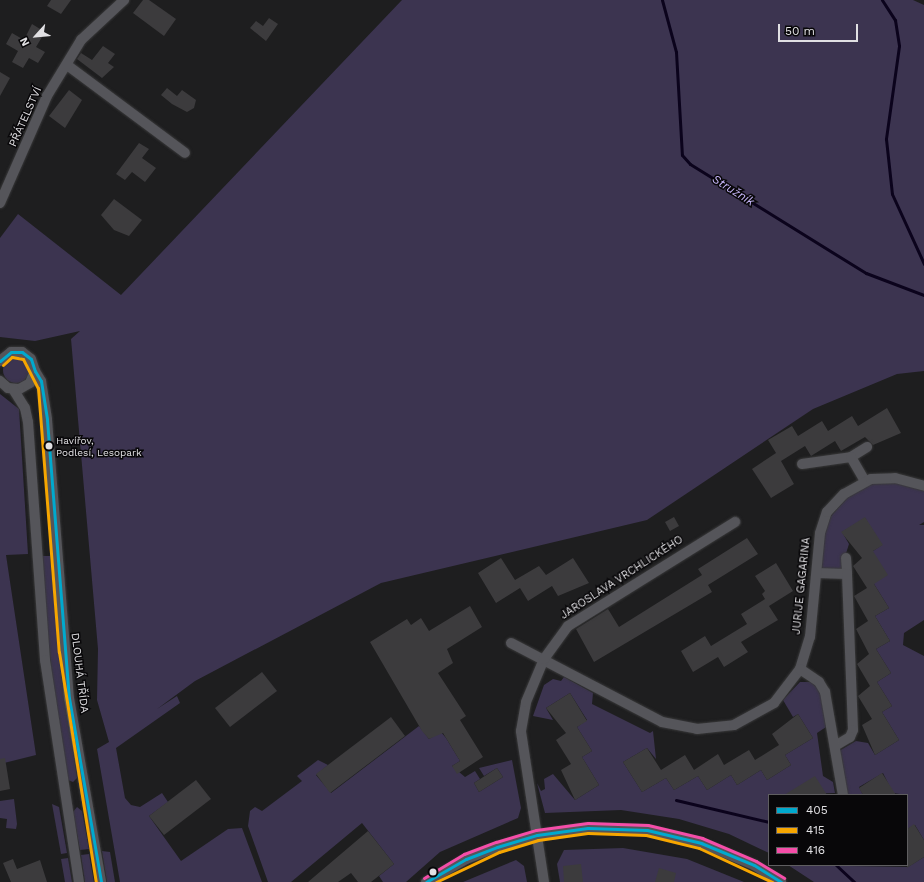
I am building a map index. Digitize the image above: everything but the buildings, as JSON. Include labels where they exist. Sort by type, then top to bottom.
[{"type":"street","name":"PŘÁTELSTVÍ","points":[[0,203],[47,96],[82,40],[124,0]]},
{"type":"street","points":[[67,65],[186,153]]},
{"type":"street","points":[[0,361],[4,352],[26,355],[35,371],[30,383],[4,385]]},
{"type":"street","name":"DLOUHÁ TŘÍDA","points":[[35,371],[41,381],[47,420],[69,698],[101,882]]},
{"type":"street","points":[[4,385],[25,408],[28,422],[45,660],[79,882]]},
{"type":"street","points":[[802,464],[851,457],[867,447]]},
{"type":"street","points":[[851,457],[865,481]]},
{"type":"street","name":"JURIJE GAGARINA","points":[[511,643],[544,659],[643,714],[669,724],[697,729],[734,725],[758,713],[782,694],[800,669],[810,637],[825,516],[844,494],[865,481],[896,478],[924,486]]},
{"type":"street","name":"JAROSLAVA VRCHLICKÉHO","points":[[544,882],[521,731],[526,702],[544,659],[568,626],[735,522]]},
{"type":"street","points":[[835,746],[850,737],[853,730],[846,558]]},
{"type":"street","points":[[817,573],[847,574]]},
{"type":"street","points":[[800,669],[819,682],[825,692],[843,794]]},
{"type":"street","points":[[426,882],[466,859],[537,835],[588,828],[647,830],[701,843],[754,865],[781,882]]},
{"type":"shaded area","points":[[402,0],[913,0],[924,5],[924,371],[897,374],[813,409],[647,520],[381,583],[195,681],[157,709],[177,696],[180,703],[116,748],[125,798],[131,805],[140,807],[162,793],[168,802],[149,816],[181,861],[228,829],[242,828],[262,882],[120,882],[97,749],[109,742],[97,700],[98,649],[71,339],[80,331],[35,341],[0,337],[0,238],[18,214],[121,295]]},
{"type":"shaded area","points":[[16,357],[25,361],[29,370],[25,379],[16,383],[7,379],[3,370],[7,361]]},
{"type":"shaded area","points":[[0,394],[19,409],[28,554],[6,555],[36,755],[0,764]]},
{"type":"shaded area","points":[[871,483],[897,483],[924,491],[924,522],[919,525],[924,525],[924,620],[904,633],[903,645],[924,656],[924,840],[915,825],[908,828],[908,794],[893,793],[883,773],[859,787],[862,794],[846,794],[839,751],[856,741],[868,743],[875,755],[899,740],[882,712],[892,706],[877,682],[891,673],[876,649],[890,641],[875,616],[889,608],[874,584],[873,551],[882,545],[865,518],[842,532],[849,544],[841,569],[823,569],[821,566],[823,537],[831,516],[848,497]]},
{"type":"shaded area","points":[[41,556],[50,556],[60,666],[77,778],[73,782],[68,780],[51,667]]},
{"type":"shaded area","points":[[564,677],[593,693],[592,704],[650,733],[653,731],[656,759],[647,748],[623,762],[642,792],[666,778],[674,790],[698,776],[707,790],[731,775],[737,785],[761,770],[767,780],[791,765],[785,755],[813,738],[798,714],[793,717],[783,700],[800,682],[811,682],[820,690],[826,727],[817,733],[823,776],[833,782],[835,793],[768,794],[768,853],[729,834],[679,819],[621,810],[545,813],[537,783],[541,791],[545,789],[544,779],[553,774],[575,800],[599,785],[582,757],[592,751],[577,727],[587,720],[570,693],[546,708],[553,720],[533,716],[544,685],[553,679],[561,681]]},
{"type":"shaded area","points":[[419,726],[429,739],[441,732],[460,761],[452,766],[465,777],[475,771],[480,779],[474,783],[479,792],[503,777],[497,768],[484,776],[479,768],[512,760],[521,808],[518,818],[440,852],[406,882],[383,882],[379,876],[394,864],[362,823],[291,882],[268,882],[248,826],[250,811],[255,807],[262,811],[302,781],[297,776],[318,760],[328,765],[316,775],[331,793]]},
{"type":"shaded area","points":[[14,799],[17,824],[16,829],[6,828],[7,819],[0,818],[0,801]]},
{"type":"shaded area","points":[[52,804],[59,807],[67,853],[61,854]]},
{"type":"shaded area","points":[[77,807],[82,811],[89,849],[80,850],[73,812]]},
{"type":"shaded area","points":[[623,848],[687,859],[744,882],[560,882],[557,864],[564,850]]},
{"type":"shaded area","points":[[102,851],[110,852],[115,882],[107,882]]},
{"type":"shaded area","points":[[89,854],[94,882],[85,882],[81,855]]},
{"type":"shaded area","points":[[924,857],[924,882],[814,882],[790,866],[848,866],[908,867]]},
{"type":"shaded area","points":[[68,858],[72,882],[65,882],[61,859]]},
{"type":"shaded area","points":[[516,860],[524,866],[527,882],[463,882]]},
{"type":"waterway","name":"Stružník","points":[[662,0],[676,52],[682,155],[690,164],[866,273],[924,295]]},
{"type":"waterway","points":[[882,0],[895,20],[899,46],[886,139],[892,194],[924,264]]},
{"type":"waterway","points":[[676,800],[768,822]]},
{"type":"waterway","points":[[837,866],[854,882]]},
{"type":"transit line","name":"405","points":[[0,361],[11,352],[22,352],[31,359],[35,371]]},
{"type":"transit line","name":"415","points":[[3,365],[12,357],[23,359],[38,388],[59,652],[96,882]]},
{"type":"transit line","name":"405","points":[[35,371],[41,381],[47,420],[69,698],[101,882]]},
{"type":"transit line","name":"416","points":[[424,878],[464,854],[496,842],[536,830],[588,823],[648,825],[702,838],[756,861],[784,878]]},
{"type":"transit line","name":"405","points":[[426,882],[466,859],[497,847],[537,835],[588,828],[647,830],[701,843],[754,865],[781,882]]},
{"type":"transit line","name":"415","points":[[436,882],[499,852],[538,840],[588,833],[646,835],[699,848],[772,882]]},
{"type":"place","name":"Havířov, Podlesí, Lesopark","points":[[49,446]]}]
